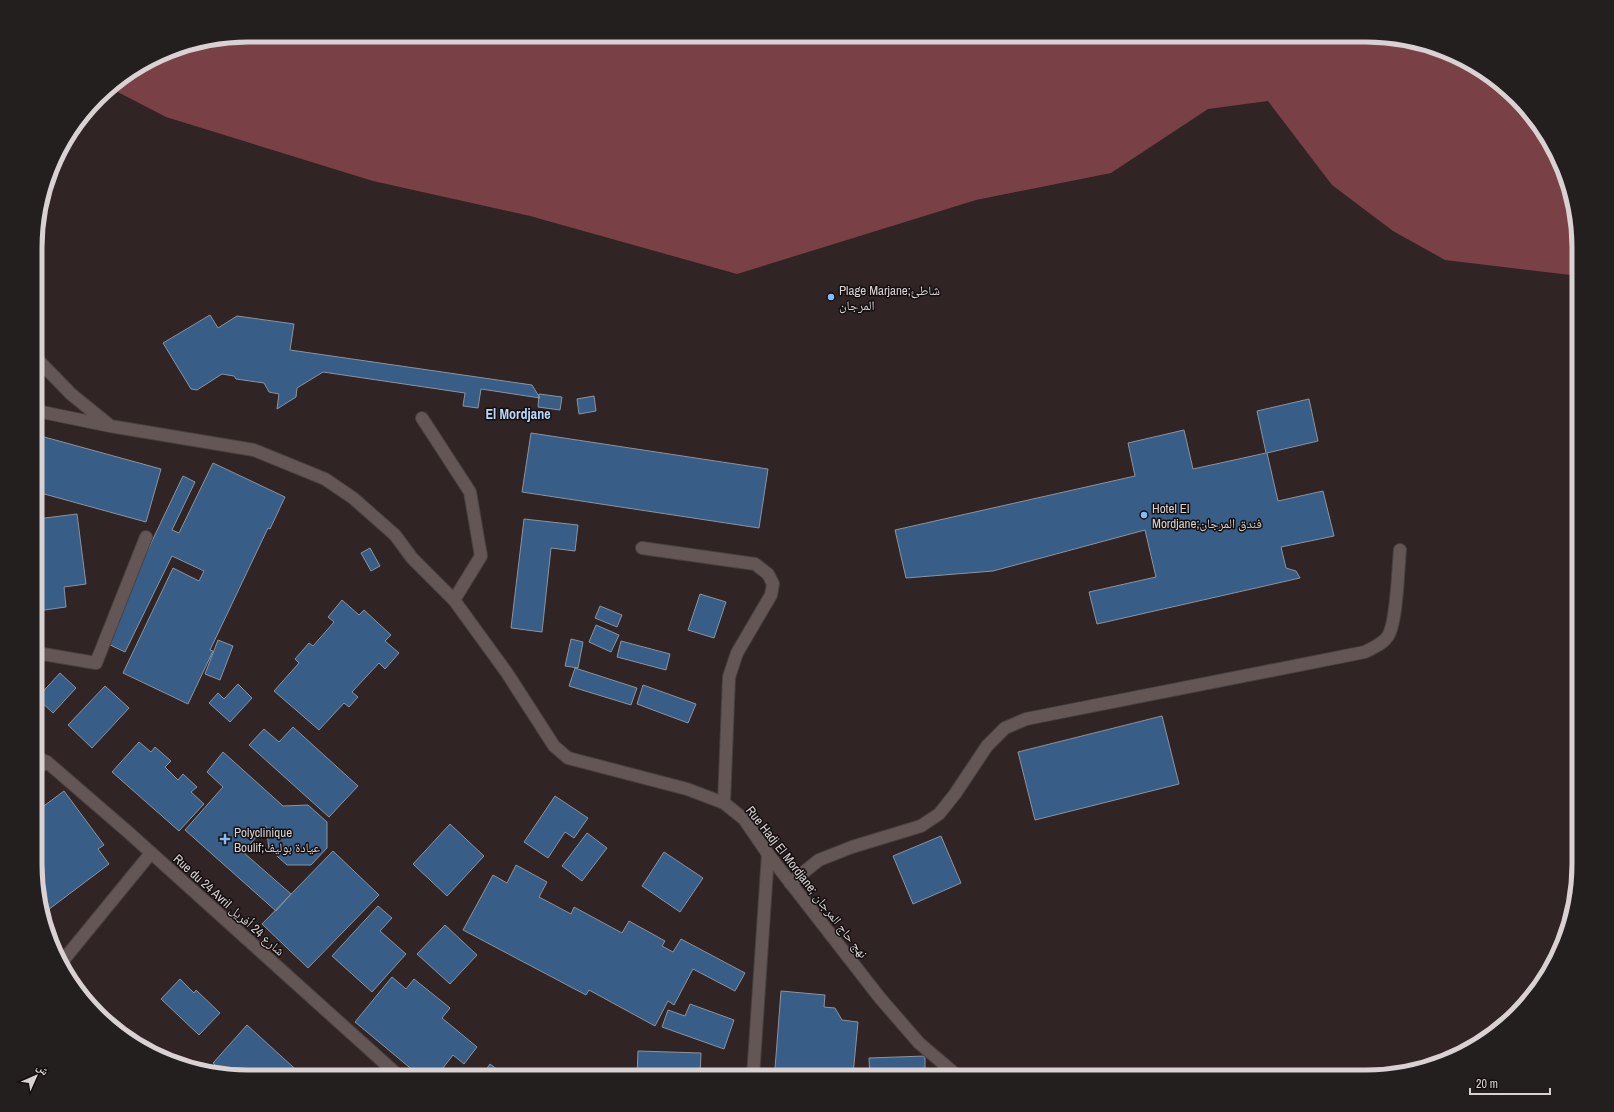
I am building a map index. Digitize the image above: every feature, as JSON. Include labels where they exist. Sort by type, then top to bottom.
[{"type":"street","points":[[42,364],[76,398],[110,426]]},
{"type":"street","name":"Rue Hadj El Mordjane; نهج حاج المرجان","points":[[42,412],[110,426],[254,450],[325,479],[353,498],[395,535],[412,558],[454,600],[507,673],[554,746],[568,758],[686,789],[724,803],[744,819],[790,883],[880,998],[919,1043],[950,1070]]},
{"type":"street","points":[[422,418],[470,492],[481,556],[454,600]]},
{"type":"street","points":[[42,654],[96,663],[146,537]]},
{"type":"street","points":[[642,548],[755,564],[768,574],[773,584],[772,595],[737,653],[729,676],[724,803]]},
{"type":"street","points":[[790,883],[819,860],[852,847],[921,826],[939,814],[955,794],[987,746],[1005,728],[1026,719],[1365,652],[1381,644],[1389,635],[1394,615],[1400,550]]},
{"type":"street","name":"Rue du 24 Avril شارع 24 أفريل","points":[[42,764],[128,832],[392,1070]]},
{"type":"street","points":[[65,958],[151,853]]},
{"type":"street","points":[[753,1070],[768,854]]},
{"type":"shaded area","points":[[234,42],[1380,42],[1420,49],[1457,63],[1492,84],[1512,102],[1530,122],[1551,157],[1565,194],[1572,234],[1572,275],[1445,260],[1393,231],[1332,185],[1268,101],[1208,109],[1111,173],[976,200],[737,274],[530,216],[373,181],[166,117],[115,91],[133,77],[169,58],[194,49]]},
{"type":"building","points":[[210,315],[218,328],[237,316],[294,324],[290,350],[532,385],[540,398],[481,389],[478,408],[463,406],[465,393],[323,372],[297,388],[296,397],[277,409],[279,394],[269,392],[264,383],[236,379],[234,376],[222,374],[197,390],[191,389],[163,343]]},
{"type":"building","points":[[539,394],[562,397],[560,410],[538,407]]},
{"type":"building","points":[[594,396],[596,411],[579,414],[577,399]]},
{"type":"building","name":"Hotel El Mordjane;فندق المرجان","points":[[1309,399],[1318,441],[1267,453],[1278,501],[1323,491],[1334,536],[1281,547],[1286,568],[1296,571],[1300,578],[1097,624],[1089,592],[1156,577],[1145,530],[993,571],[906,578],[895,530],[1135,476],[1128,443],[1184,430],[1193,469],[1266,453],[1257,411]]},
{"type":"building","points":[[531,433],[768,469],[759,528],[522,492]]},
{"type":"building","points":[[42,436],[161,469],[146,522],[42,493]]},
{"type":"building","points":[[213,463],[285,497],[270,529],[268,528],[210,650],[213,651],[188,704],[123,673],[173,568],[199,581],[204,571],[172,556],[125,652],[104,642],[183,476],[195,482],[172,530],[179,533]]},
{"type":"building","points":[[77,514],[86,584],[64,587],[66,607],[42,610],[42,518]]},
{"type":"building","points":[[524,519],[578,525],[575,551],[551,548],[542,632],[511,628]]},
{"type":"building","points":[[370,548],[380,566],[371,571],[361,553]]},
{"type":"building","points":[[700,594],[726,602],[714,638],[688,630]]},
{"type":"building","points":[[342,600],[359,615],[364,610],[391,635],[385,641],[399,653],[385,669],[379,663],[352,692],[358,697],[349,707],[344,703],[319,730],[274,691],[299,663],[295,659],[309,643],[313,646],[334,622],[328,617]]},
{"type":"building","points":[[600,606],[622,615],[617,627],[595,618]]},
{"type":"building","points":[[596,625],[619,635],[611,652],[589,642]]},
{"type":"building","points":[[571,639],[583,642],[578,668],[565,666]]},
{"type":"building","points":[[218,640],[233,646],[220,680],[205,674]]},
{"type":"building","points":[[621,641],[670,654],[666,670],[617,657]]},
{"type":"building","points":[[575,668],[637,688],[631,705],[569,686]]},
{"type":"building","points":[[60,673],[76,688],[53,713],[42,703],[42,693]]},
{"type":"building","points":[[238,684],[252,698],[230,722],[209,703],[218,693],[224,699]]},
{"type":"building","points":[[643,685],[696,704],[688,723],[637,704]]},
{"type":"building","points":[[105,686],[129,708],[92,748],[68,725]]},
{"type":"building","points":[[1162,716],[1179,784],[1035,820],[1018,752]]},
{"type":"building","points":[[293,727],[358,786],[329,817],[249,745],[264,729],[279,742]]},
{"type":"building","points":[[139,742],[151,752],[155,747],[171,761],[165,767],[178,780],[183,774],[197,787],[191,792],[204,804],[179,831],[112,772]]},
{"type":"building","name":"Polyclinique Boulif;عيادة بوليف","points":[[223,752],[283,806],[308,805],[327,822],[327,848],[311,865],[287,865],[269,849],[266,826],[243,852],[291,894],[276,911],[185,830],[223,787],[207,772]]},
{"type":"building","points":[[64,791],[104,845],[98,849],[109,864],[47,911],[42,878],[42,807]]},
{"type":"building","points":[[555,796],[588,818],[574,838],[565,832],[548,858],[524,842]]},
{"type":"building","points":[[450,824],[484,856],[447,896],[413,864]]},
{"type":"building","points":[[587,833],[607,848],[582,881],[562,866]]},
{"type":"building","points":[[941,836],[961,883],[913,904],[893,856]]},
{"type":"building","points":[[333,851],[379,895],[308,968],[262,924]]},
{"type":"building","points":[[664,852],[703,878],[680,912],[642,886]]},
{"type":"building","points":[[516,865],[547,882],[539,897],[571,914],[574,907],[622,933],[629,921],[665,941],[662,946],[673,952],[681,939],[745,973],[735,991],[693,969],[674,1005],[668,1001],[655,1026],[589,990],[586,995],[463,930],[493,875],[507,883]]},
{"type":"building","points":[[378,906],[392,918],[380,931],[406,954],[372,992],[332,956]]},
{"type":"building","points":[[445,925],[477,955],[450,984],[417,954]]},
{"type":"building","points":[[392,977],[406,989],[414,979],[450,1008],[442,1018],[477,1047],[464,1064],[453,1055],[441,1070],[413,1070],[355,1022]]},
{"type":"building","points":[[180,979],[194,993],[196,990],[220,1013],[199,1035],[161,999]]},
{"type":"building","points":[[781,991],[825,995],[824,1007],[835,1008],[842,1020],[858,1022],[853,1070],[775,1069]]},
{"type":"building","points":[[690,1004],[734,1020],[724,1049],[662,1027],[668,1010],[685,1016]]},
{"type":"building","points":[[247,1025],[296,1070],[234,1070],[218,1068],[213,1063]]},
{"type":"building","points":[[638,1051],[701,1053],[700,1070],[637,1070]]},
{"type":"building","points":[[925,1056],[925,1070],[870,1070],[869,1058]]},
{"type":"building","points":[[490,1064],[498,1070],[486,1070]]},
{"type":"place","name":"Plage Marjane;شاطئ المرجان","points":[[831,297]]},
{"type":"place","name":"Hotel El Mordjane;فندق المرجان","points":[[1144,515]]},
{"type":"place","name":"Polyclinique Boulif;عيادة بوليف","points":[[225,839]]},
{"type":"district","name":"El Mordjane","points":[[518,414]]}]
